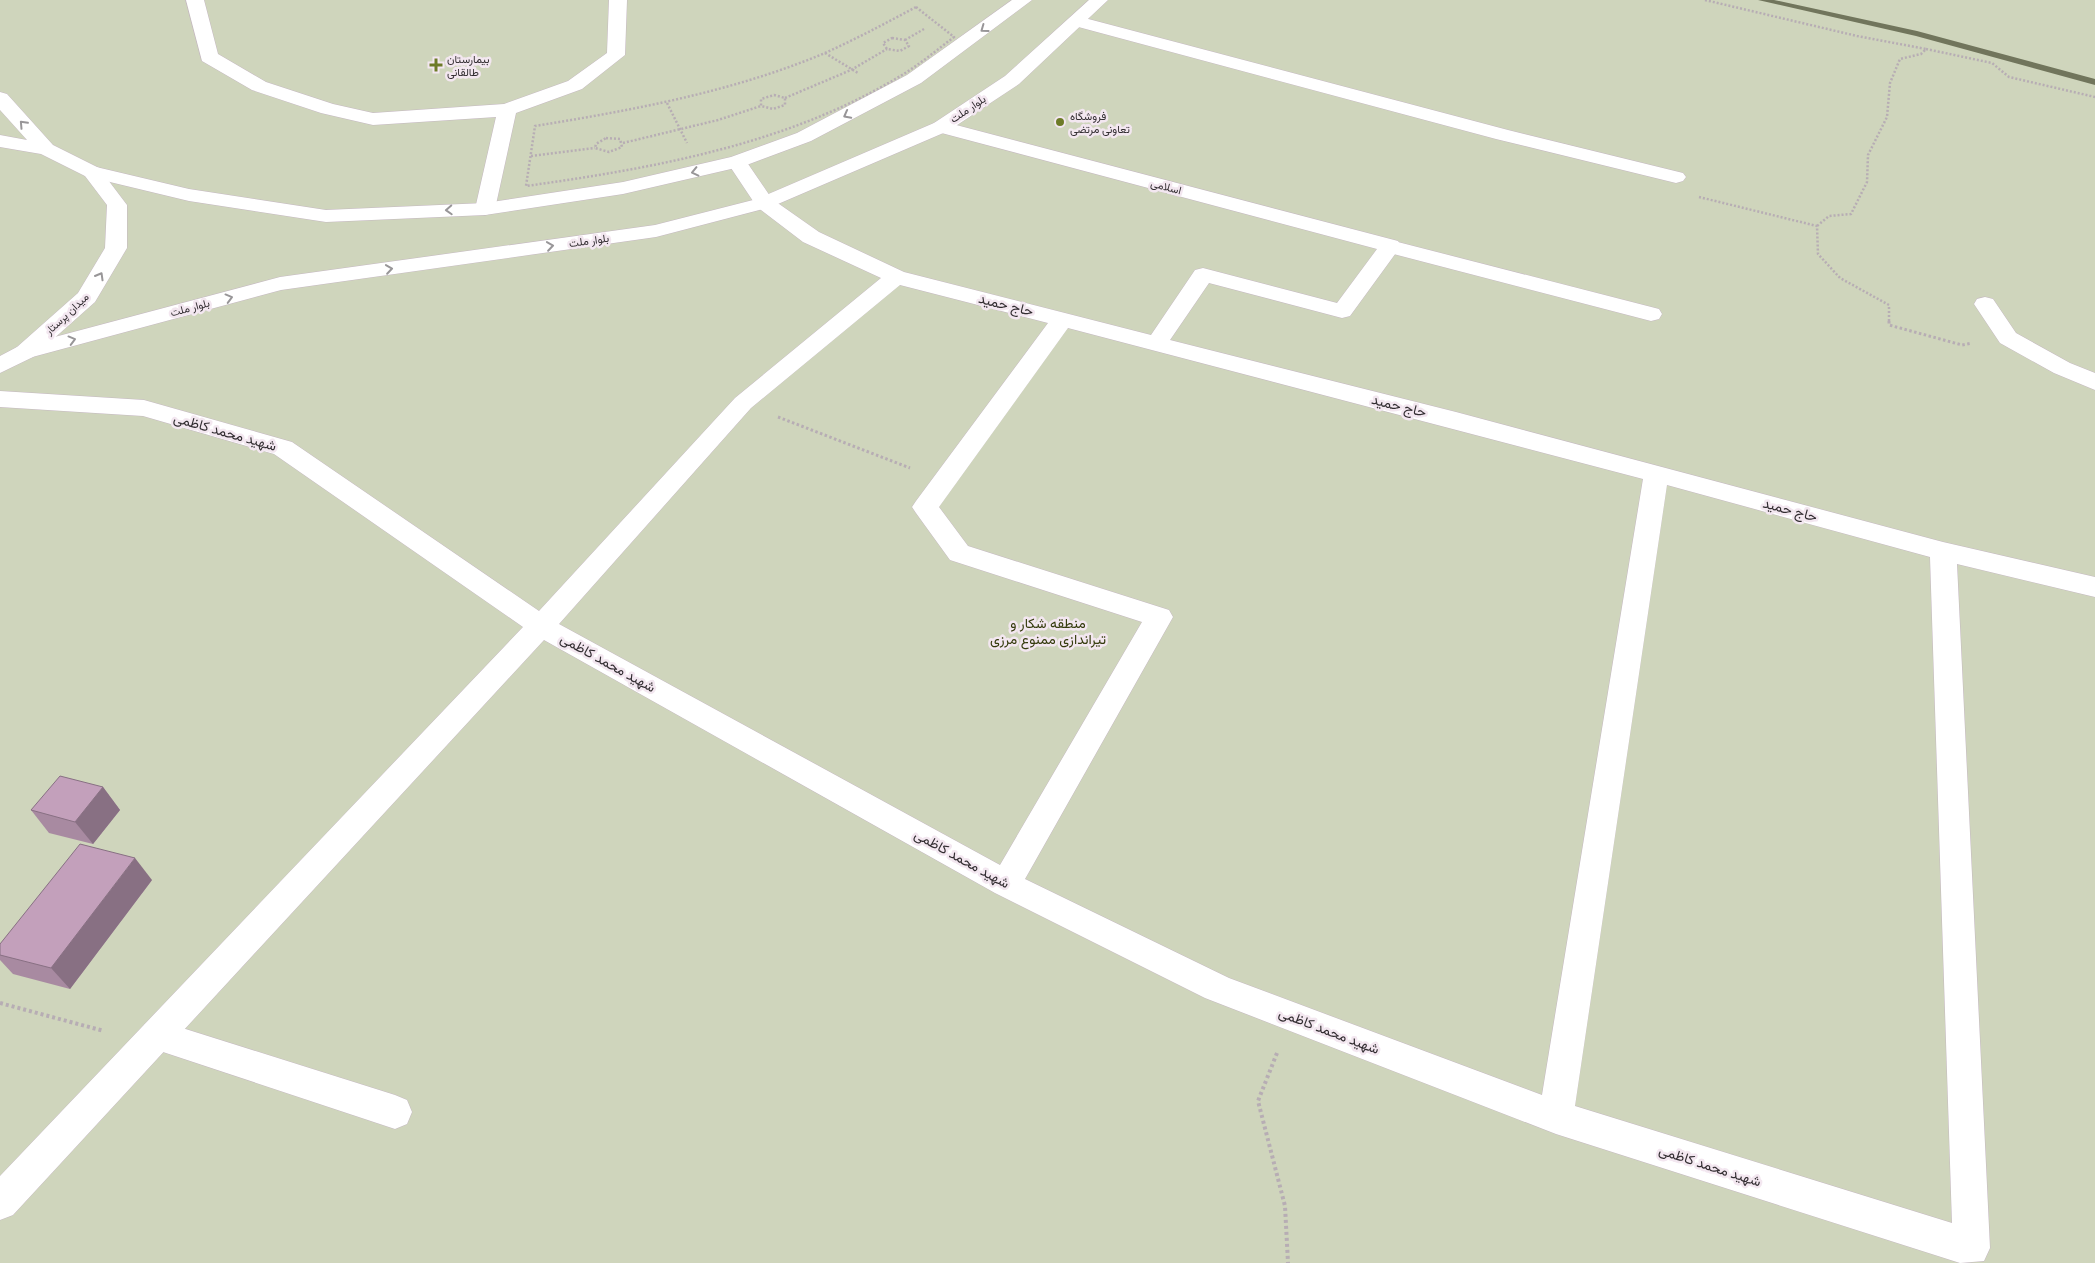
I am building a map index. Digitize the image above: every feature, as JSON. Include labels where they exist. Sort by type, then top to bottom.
[{"type":"street","points":[[195,0],[209,57],[259,86],[328,110],[372,119],[507,110],[575,85],[616,55],[618,0]]},
{"type":"street","points":[[92,172],[189,195],[326,216],[485,208],[623,188],[737,162],[804,137],[914,79],[1024,0]]},
{"type":"street","name":"بلوار ملت","points":[[25,352],[280,284],[656,231],[764,203],[941,127],[1012,80],[1099,0]]},
{"type":"street","points":[[1077,21],[1504,135],[1676,177]]},
{"type":"street","points":[[0,98],[46,149]]},
{"type":"street","points":[[485,208],[507,110]]},
{"type":"street","name":"اسلامی","points":[[941,127],[1651,314]]},
{"type":"street","name":"میدان پرستار","points":[[0,141],[46,149],[92,172],[117,205],[116,248],[87,297],[25,352],[0,366]]},
{"type":"street","name":"حاج حمید","points":[[737,162],[764,203],[811,237],[896,277],[1656,474],[1943,552],[2095,587]]},
{"type":"street","points":[[1156,344],[1202,276],[1342,311],[1390,246]]},
{"type":"street","points":[[0,1202],[541,626],[743,403],[896,277]]},
{"type":"street","points":[[1985,304],[2008,338],[2062,368],[2095,382]]},
{"type":"street","points":[[1006,884],[1159,617],[959,553],[925,507],[1062,320]]},
{"type":"street","name":"شهید محمد کاظمی","points":[[0,399],[144,408],[283,448],[541,626],[1006,884],[1217,988],[1556,1117],[1971,1248],[1943,552]]},
{"type":"street","points":[[1556,1117],[1656,474]]},
{"type":"street","points":[[157,1034],[395,1112]]},
{"type":"path","points":[[1705,0],[1809,23],[1857,36],[1992,64],[2009,77],[2095,97]]},
{"type":"path","points":[[916,7],[954,37],[908,71],[844,105],[785,130],[724,151],[694,158],[612,175],[526,186],[535,126],[668,103],[729,86],[799,62],[866,33],[916,7]]},
{"type":"path","points":[[887,50],[884,47],[886,40],[892,38],[905,40],[936,23]]},
{"type":"path","points":[[761,106],[762,99],[767,96],[786,98],[852,70],[887,50],[905,49],[909,46],[905,40]]},
{"type":"path","points":[[1816,226],[1828,216],[1850,214],[1867,182],[1868,155],[1887,117],[1890,84],[1900,59],[1921,54],[1926,49]]},
{"type":"path","points":[[530,156],[595,148],[604,153],[612,152],[618,150],[623,143],[761,106],[780,108],[785,105],[786,98]]},
{"type":"path","points":[[668,103],[694,158]]},
{"type":"path","points":[[595,148],[600,140],[606,138],[614,138],[623,143]]},
{"type":"path","points":[[1676,177],[1701,199],[1816,226]]},
{"type":"path","points":[[1816,226],[1818,254],[1840,278],[1889,305],[1889,325],[1962,345],[2008,338]]},
{"type":"path","points":[[743,403],[944,482]]},
{"type":"path","points":[[0,1003],[98,1031],[157,1034]]},
{"type":"path","points":[[1288,1263],[1285,1206],[1258,1101],[1291,1016]]},
{"type":"green space","name":"منطقه شکار و تیراندازی ممنوع مرزی","points":[[0,0],[2095,0],[2095,1263],[0,1263]]},
{"type":"building","points":[[60,776],[103,787],[75,822],[31,810]]},
{"type":"building","points":[[80,844],[135,858],[51,968],[0,955],[0,944]]},
{"type":"waterway","points":[[1762,0],[1917,34],[2095,82]]},
{"type":"place","name":"بیمارستان طالقانی","points":[[436,65]]},
{"type":"place","name":"فروشگاه تعاونی مرتضی","points":[[1060,122]]}]
